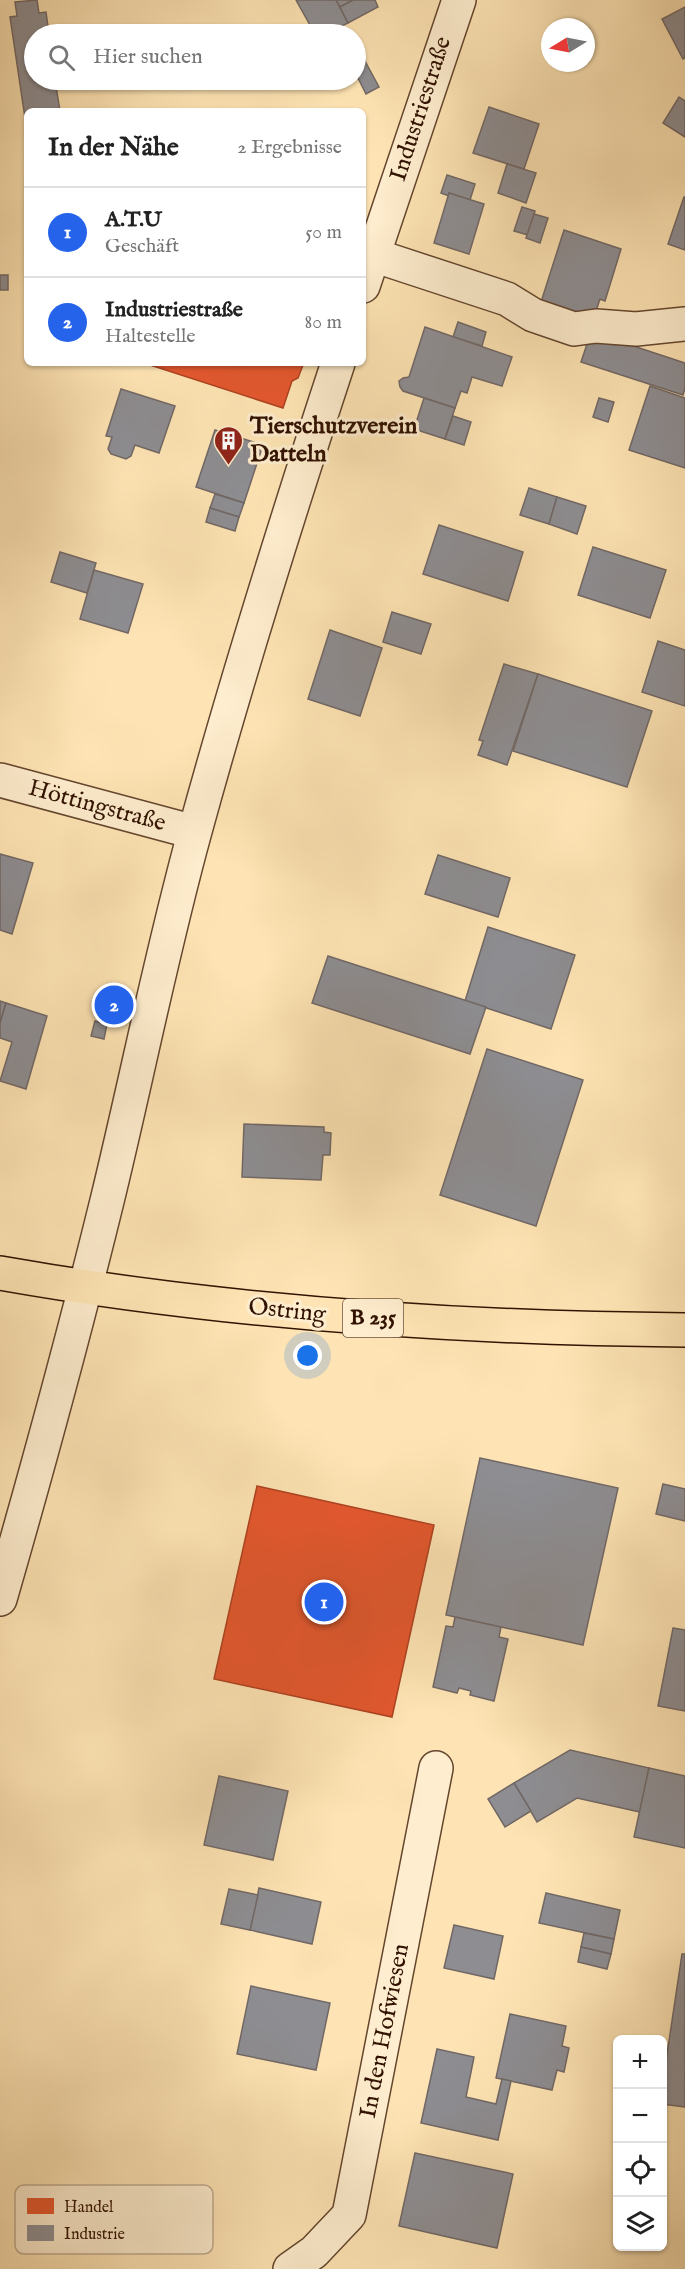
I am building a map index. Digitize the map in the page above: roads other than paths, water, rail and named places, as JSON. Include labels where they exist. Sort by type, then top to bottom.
[{"type":"main road","name":"Ostring","points":[[0,1273],[86,1287],[338,1316],[441,1322],[685,1330]]},
{"type":"street","name":"Industriestraße","points":[[366,277],[459,0]]},
{"type":"street","points":[[373,255],[507,299],[533,315],[574,329],[596,326],[636,329],[685,324]]},
{"type":"street","points":[[0,1599],[86,1287],[194,832],[276,550],[337,366]]},
{"type":"street","name":"Höttingstraße","points":[[0,780],[194,832]]},
{"type":"street","name":"In den Hofwiesen","points":[[290,2269],[314,2252],[349,2215],[436,1768]]},
{"type":"place","name":"Tierschutzverein Datteln","points":[[229,466]]},
{"type":"place","name":"Industriestraße","points":[[114,1005]]},
{"type":"place","name":"A.T.U","points":[[324,1602]]}]
